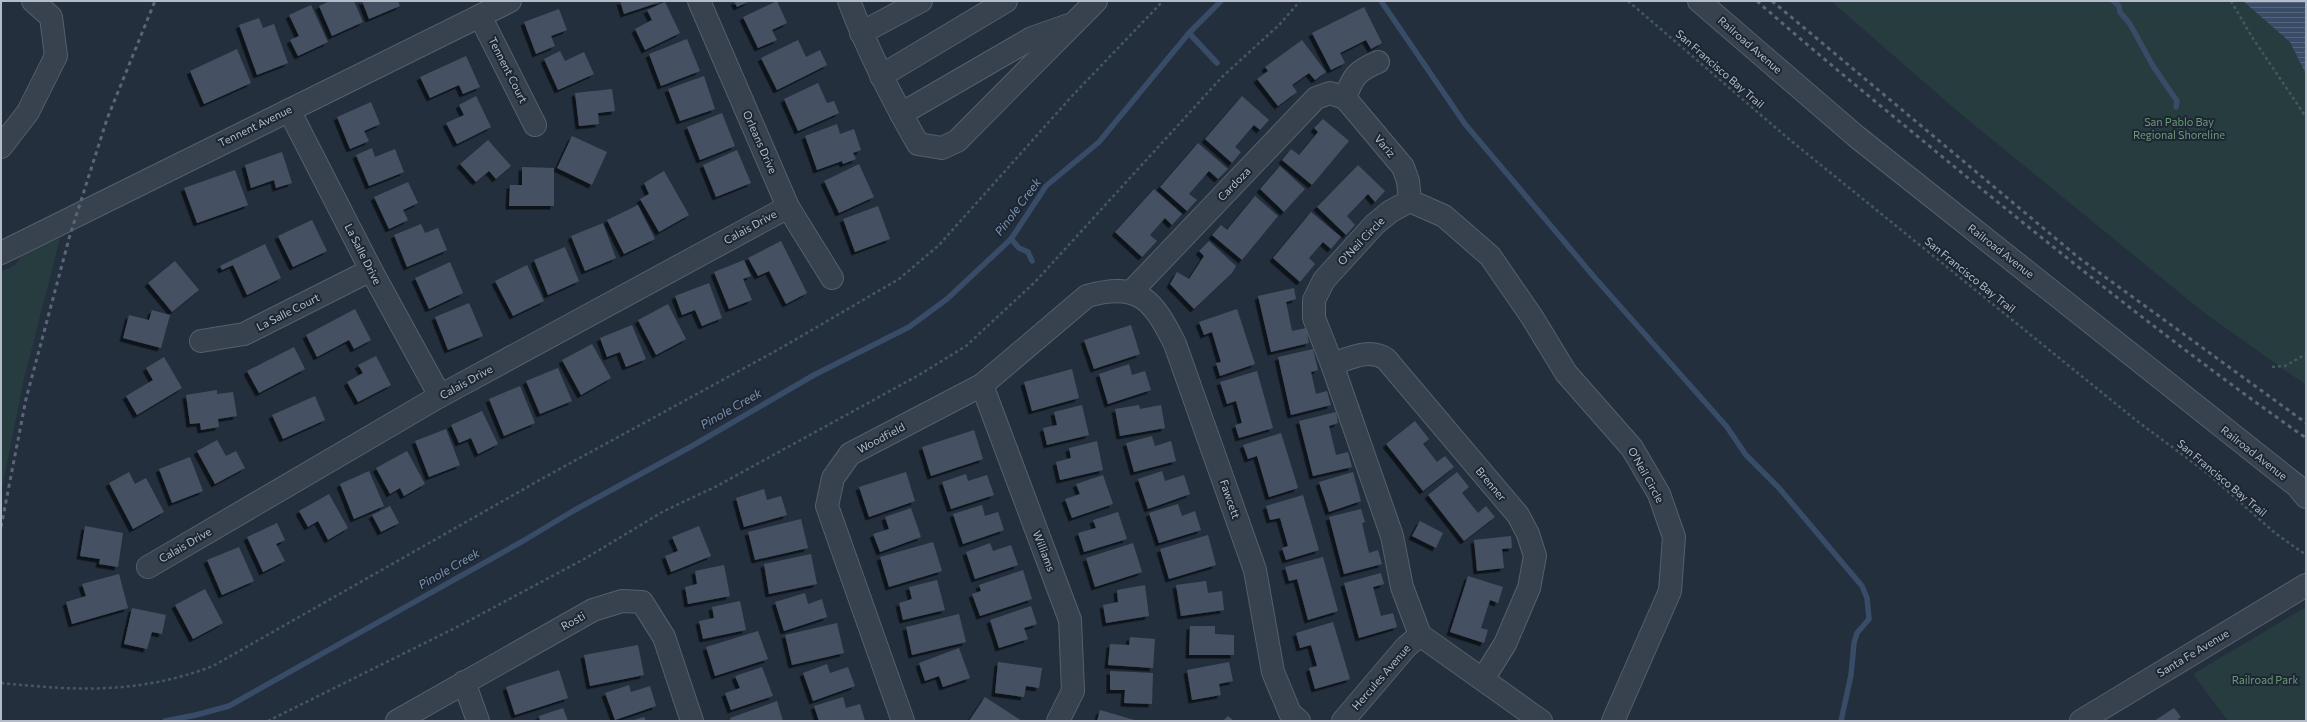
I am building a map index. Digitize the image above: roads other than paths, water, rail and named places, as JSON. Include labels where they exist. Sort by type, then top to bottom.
[{"type":"street","points":[[1,147],[28,112],[56,56],[51,17],[33,1]]},
{"type":"street","name":"Tennent Avenue","points":[[1,253],[510,1]]},
{"type":"street","name":"Orleans Drive","points":[[699,1],[788,206],[832,278]]},
{"type":"street","points":[[849,1],[861,33],[881,76],[918,144],[942,148],[957,141],[1096,1]]},
{"type":"street","points":[[861,33],[921,1]]},
{"type":"street","points":[[881,76],[1006,1]]},
{"type":"street","name":"Railroad Avenue","points":[[1699,1],[1857,136],[2297,486],[2306,497]]},
{"type":"street","name":"Tennent Court","points":[[480,16],[535,125]]},
{"type":"street","points":[[901,114],[1032,38],[1073,24]]},
{"type":"street","points":[[1345,98],[1352,80],[1361,69],[1378,62]]},
{"type":"street","name":"Cardoza","points":[[1132,292],[1316,98],[1330,93],[1345,98]]},
{"type":"street","name":"Variz","points":[[1345,98],[1403,168],[1408,181],[1410,200]]},
{"type":"street","name":"La Salle Drive","points":[[289,110],[371,270],[440,396]]},
{"type":"street","name":"O'Neil Circle","points":[[1420,635],[1402,587],[1392,536],[1332,364],[1314,318],[1314,300],[1324,280],[1375,224],[1391,211],[1410,200],[1444,216],[1490,256],[1532,316],[1566,373],[1632,448],[1659,494],[1674,537],[1670,592],[1613,721]]},
{"type":"street","name":"Calais Drive","points":[[148,567],[440,396],[788,206]]},
{"type":"street","name":"La Salle Court","points":[[201,341],[244,334],[371,270]]},
{"type":"street","name":"Woodfield","points":[[903,721],[827,506],[833,478],[850,454],[982,384],[1087,296],[1108,290],[1132,292]]},
{"type":"street","name":"Fawcett","points":[[1132,292],[1147,301],[1160,315],[1175,344],[1255,570],[1273,672],[1290,713],[1299,721]]},
{"type":"street","name":"Brenner","points":[[1332,364],[1369,353],[1378,354],[1386,359],[1518,515],[1528,534],[1535,556],[1529,588],[1505,644],[1483,679]]},
{"type":"street","name":"Williams","points":[[982,384],[1070,620],[1073,691],[1058,721]]},
{"type":"street","name":"Santa Fe Avenue","points":[[2080,721],[2103,715],[2306,585]]},
{"type":"street","name":"Rosti","points":[[397,721],[593,610],[622,601],[642,602],[664,637],[692,721]]},
{"type":"street","points":[[1420,635],[1541,721]]},
{"type":"street","name":"Hercules Avenue","points":[[1342,721],[1406,647],[1420,635]]},
{"type":"street","points":[[464,682],[478,721]]},
{"type":"water","points":[[2243,1],[2306,1],[2306,74],[2290,42]]},
{"type":"waterway","name":"Pinole Creek","points":[[165,721],[196,715],[229,706],[523,541],[573,511],[692,446],[814,375],[909,327],[947,299],[1011,239],[1046,186],[1099,142],[1189,33],[1221,1]]},
{"type":"waterway","points":[[1381,1],[1465,124],[1595,278],[1727,427],[1746,455],[1779,488],[1862,586],[1867,598],[1869,619],[1857,633],[1854,643],[1851,675],[1841,721]]},
{"type":"waterway","points":[[2113,1],[2119,6],[2120,12],[2130,24],[2153,66],[2177,101],[2176,107]]},
{"type":"waterway","points":[[1189,33],[1217,63]]},
{"type":"waterway","points":[[1011,239],[1019,248],[1028,252],[1032,261]]},
{"type":"railway","points":[[1,527],[26,399],[70,235],[107,119],[155,1]]},
{"type":"railway","points":[[1757,1],[1995,200],[2082,270],[2170,339],[2306,438]]},
{"type":"railway","points":[[1772,1],[2079,258],[2306,423]]},
{"type":"park label","name":"San Pablo Bay Regional Shoreline","points":[[2179,128]]},
{"type":"park label","name":"Railroad Park","points":[[2265,680]]}]
